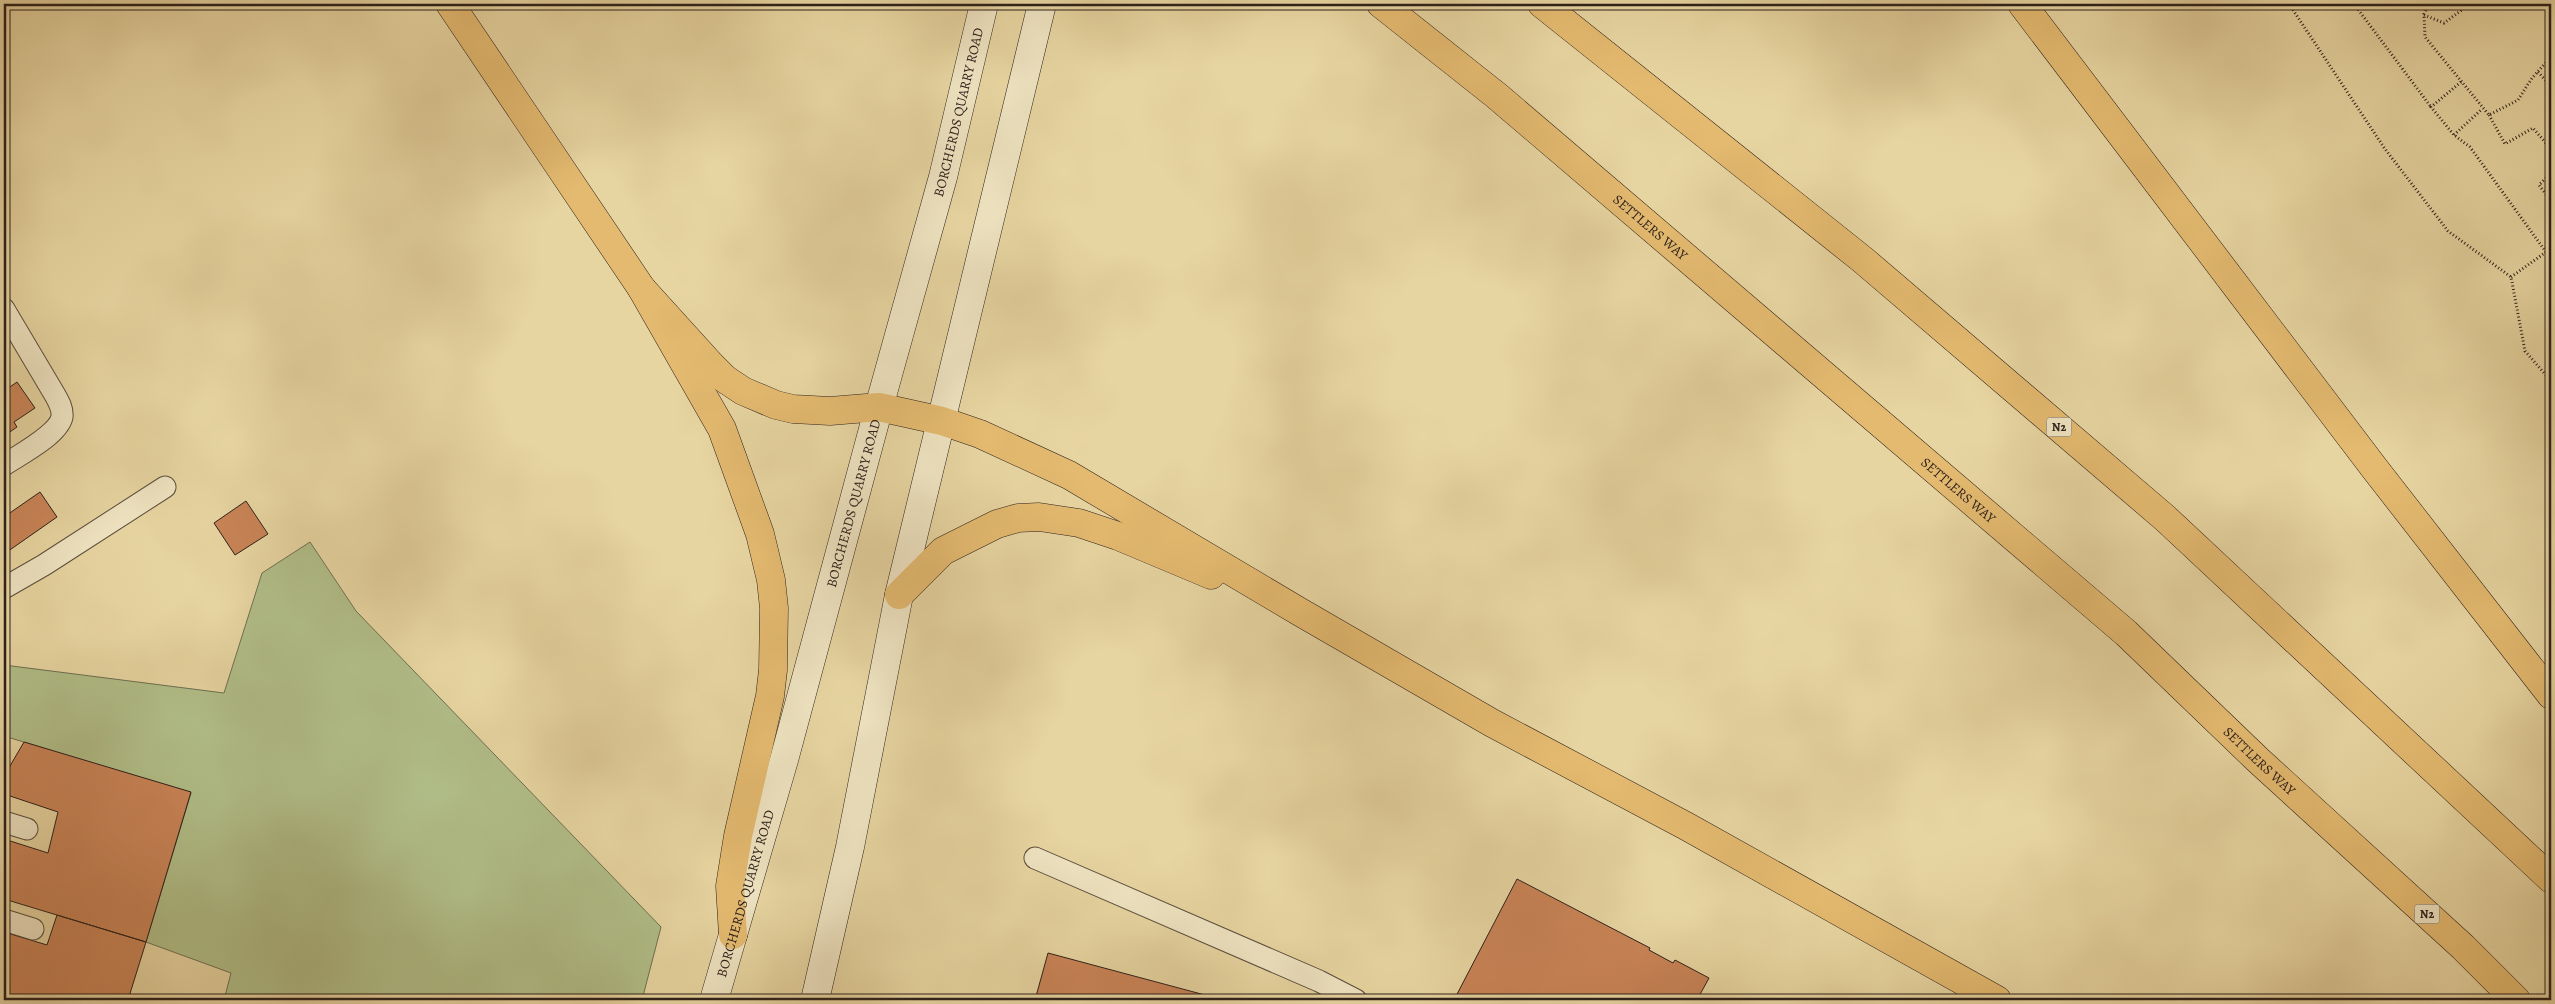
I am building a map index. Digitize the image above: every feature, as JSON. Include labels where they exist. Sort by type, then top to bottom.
[{"type":"highway","points":[[450,4],[642,289],[722,429],[753,509],[771,580],[775,628],[770,696],[738,836],[730,886],[733,934]]},
{"type":"highway","name":"SETTLERS WAY","points":[[1381,4],[1519,114],[2126,633],[2258,760],[2463,947],[2516,1000]]},
{"type":"highway","name":"N2","points":[[1542,4],[1863,260],[2165,518],[2551,879]]},
{"type":"highway","points":[[2022,4],[2381,477],[2551,695]]},
{"type":"highway","points":[[642,289],[710,364],[743,391],[793,410],[830,411],[879,407],[942,422],[980,434],[1069,475],[1300,612],[1492,722],[1686,826],[1997,1000]]},
{"type":"highway","points":[[899,595],[948,549],[997,524],[1018,518],[1039,517],[1079,522],[1118,536],[1300,612]]},
{"type":"main road","name":"BORCHERDS QUARRY ROAD","points":[[714,1000],[787,750],[943,177],[984,4]]},
{"type":"main road","points":[[815,1000],[850,847],[899,595],[1042,4]]},
{"type":"lane","points":[[4,309],[61,406],[62,416],[53,432],[4,465]]},
{"type":"lane","points":[[4,588],[44,565],[165,487]]},
{"type":"lane","points":[[4,822],[27,828]]},
{"type":"lane","points":[[1035,858],[1319,981],[1356,1000]]},
{"type":"lane","points":[[4,920],[33,929]]},
{"type":"path","points":[[2289,4],[2385,149],[2448,231],[2511,277],[2525,352],[2551,382]]},
{"type":"path","points":[[2354,4],[2431,107],[2454,135],[2470,147],[2551,258]]},
{"type":"path","points":[[2429,4],[2424,14],[2425,37],[2482,109],[2490,116],[2505,144],[2533,128],[2551,149]]},
{"type":"path","points":[[2424,14],[2444,23],[2470,4]]},
{"type":"path","points":[[2490,116],[2518,100],[2551,57]]},
{"type":"path","points":[[2538,72],[2551,86]]},
{"type":"path","points":[[2431,107],[2461,82]]},
{"type":"path","points":[[2454,135],[2482,109]]},
{"type":"path","points":[[2551,173],[2539,185],[2551,201]]},
{"type":"path","points":[[2511,277],[2546,252]]},
{"type":"green space","points":[[310,542],[356,611],[661,927],[642,1000],[224,1000],[231,973],[146,942],[191,793],[4,736],[4,665],[224,693],[262,573]]},
{"type":"building","points":[[17,382],[35,408],[14,422],[17,427],[4,436],[4,391]]},
{"type":"building","points":[[40,492],[57,517],[4,554],[4,517]]},
{"type":"building","points":[[246,501],[268,534],[235,555],[214,523]]},
{"type":"building","points":[[24,742],[191,792],[146,942],[4,899],[4,839],[48,853],[58,812],[4,794],[4,782],[10,766]]},
{"type":"building","points":[[1517,879],[1650,948],[1649,950],[1673,963],[1675,960],[1709,978],[1697,1000],[1454,1000]]},
{"type":"building","points":[[57,915],[146,942],[128,1000],[4,1000],[4,932],[47,945]]},
{"type":"building","points":[[1048,953],[1205,995],[1204,1000],[1035,1000]]}]
